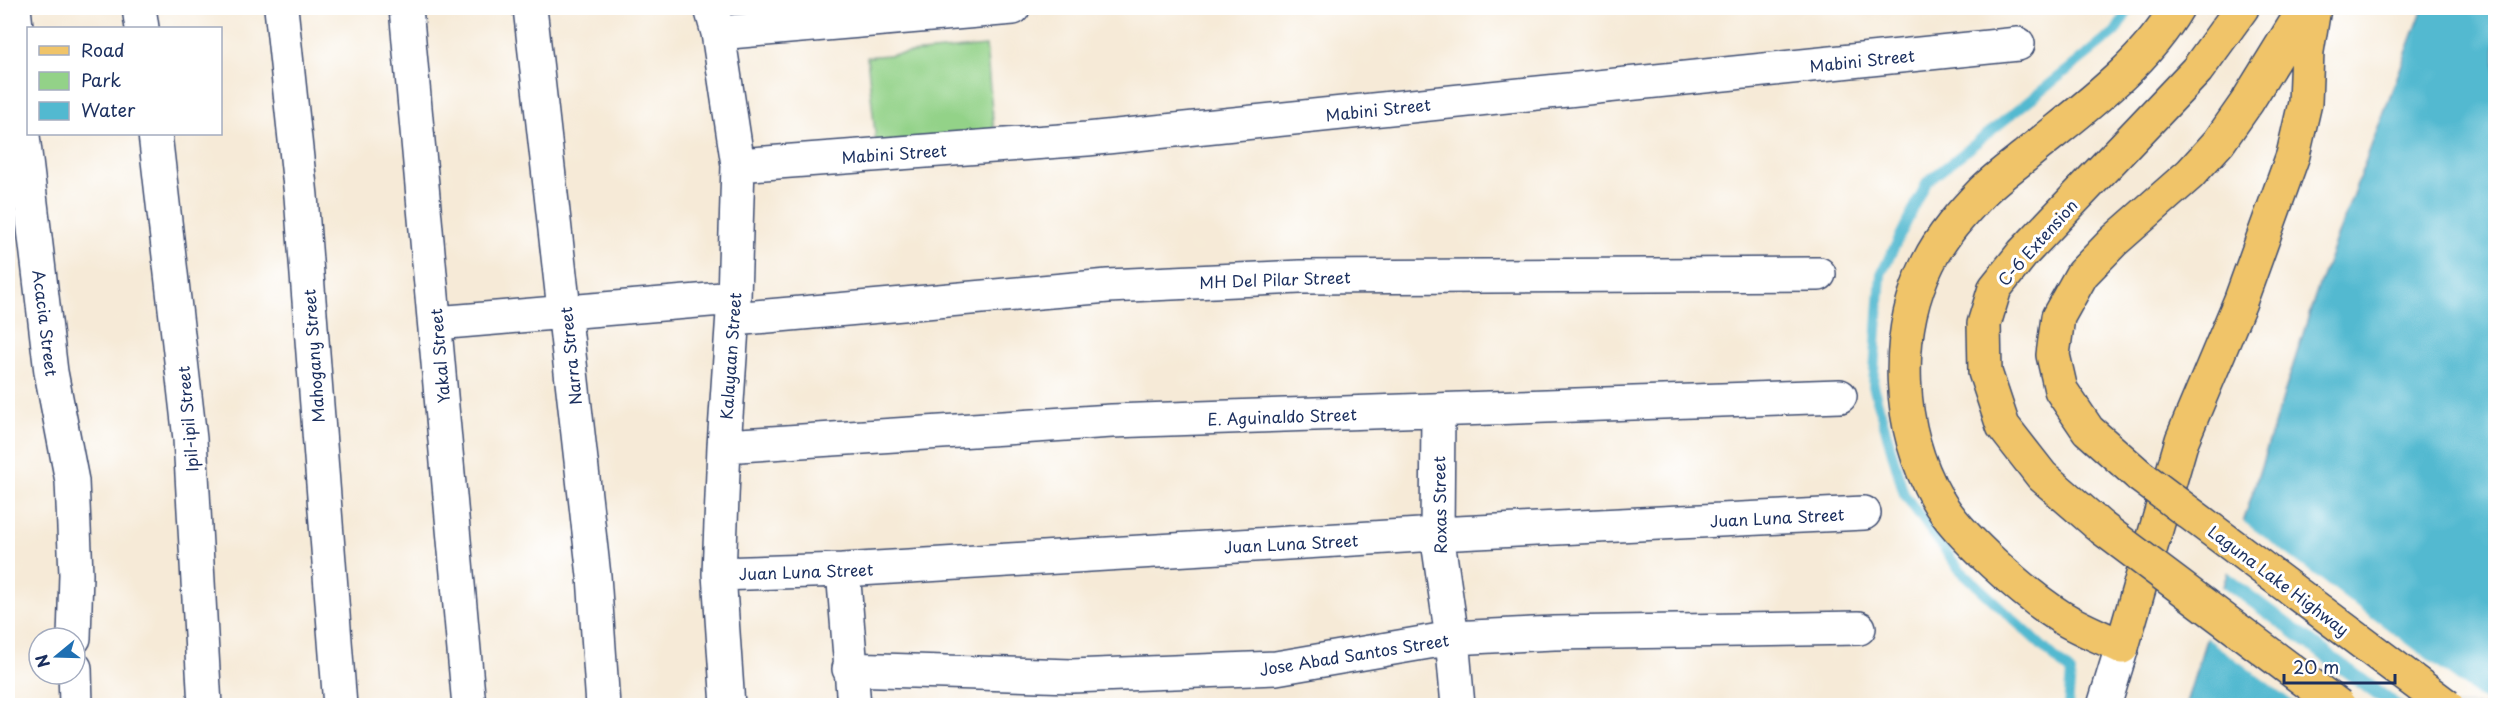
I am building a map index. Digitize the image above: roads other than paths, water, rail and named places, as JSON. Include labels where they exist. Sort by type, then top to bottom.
[{"type":"main road","points":[[2177,8],[2147,50],[1985,189],[1950,229],[1929,261],[1913,298],[1905,352],[1906,403],[1916,449],[1937,500],[1961,530],[2007,575],[2061,617],[2122,647],[2182,440],[2240,302],[2293,155],[2305,103],[2307,51],[2314,8]]},
{"type":"main road","name":"C-6 Extension","points":[[2242,8],[2197,70],[2023,253],[1995,288],[1984,324],[1985,372],[2003,426],[2042,476],[2102,528],[2339,705]]},
{"type":"main road","name":"Laguna Lake Highway","points":[[2305,8],[2247,102],[2219,142],[2190,174],[2082,274],[2058,317],[2053,355],[2061,390],[2088,430],[2140,476],[2447,705]]},
{"type":"street","name":"Acacia Street","points":[[14,8],[16,27],[12,44],[50,360],[72,481],[76,573],[74,626]]},
{"type":"street","points":[[139,8],[142,27]]},
{"type":"street","name":"Mahogany Street","points":[[280,8],[301,196],[340,705]]},
{"type":"street","name":"Yakal Street","points":[[406,8],[469,705]]},
{"type":"street","name":"Narra Street","points":[[530,8],[594,576],[603,705]]},
{"type":"street","points":[[715,20],[1014,8]]},
{"type":"street","name":"Kalayaan Street","points":[[715,20],[738,165],[733,308],[718,574],[728,705]]},
{"type":"street","name":"Mabini Street","points":[[738,165],[1087,139],[2018,44]]},
{"type":"street","name":"Ipil-ipil Street","points":[[155,135],[190,439],[205,705]]},
{"type":"street","name":"MH Del Pilar Street","points":[[436,323],[566,312],[733,308],[1108,285],[1300,277],[1819,274]]},
{"type":"street","name":"E. Aguinaldo Street","points":[[724,446],[1112,421],[1840,396]]},
{"type":"street","name":"Roxas Street","points":[[1438,411],[1437,534],[1452,638],[1458,705]]},
{"type":"street","name":"Juan Luna Street","points":[[718,574],[843,570],[1437,534],[1864,513]]},
{"type":"street","points":[[843,570],[849,669],[854,705]]},
{"type":"street","name":"Jose Abad Santos Street","points":[[849,669],[1072,676],[1276,668],[1452,638],[1554,633],[1859,628]]},
{"type":"street","points":[[2104,705],[2122,647]]},
{"type":"street","points":[[75,686],[76,705]]},
{"type":"water","points":[[2423,8],[2495,8],[2495,705],[2185,706],[2316,293]]},
{"type":"waterway","points":[[2068,706],[2071,673],[1958,568],[1904,494],[1873,386],[1881,274],[1927,182],[2115,32],[2130,8]]}]
